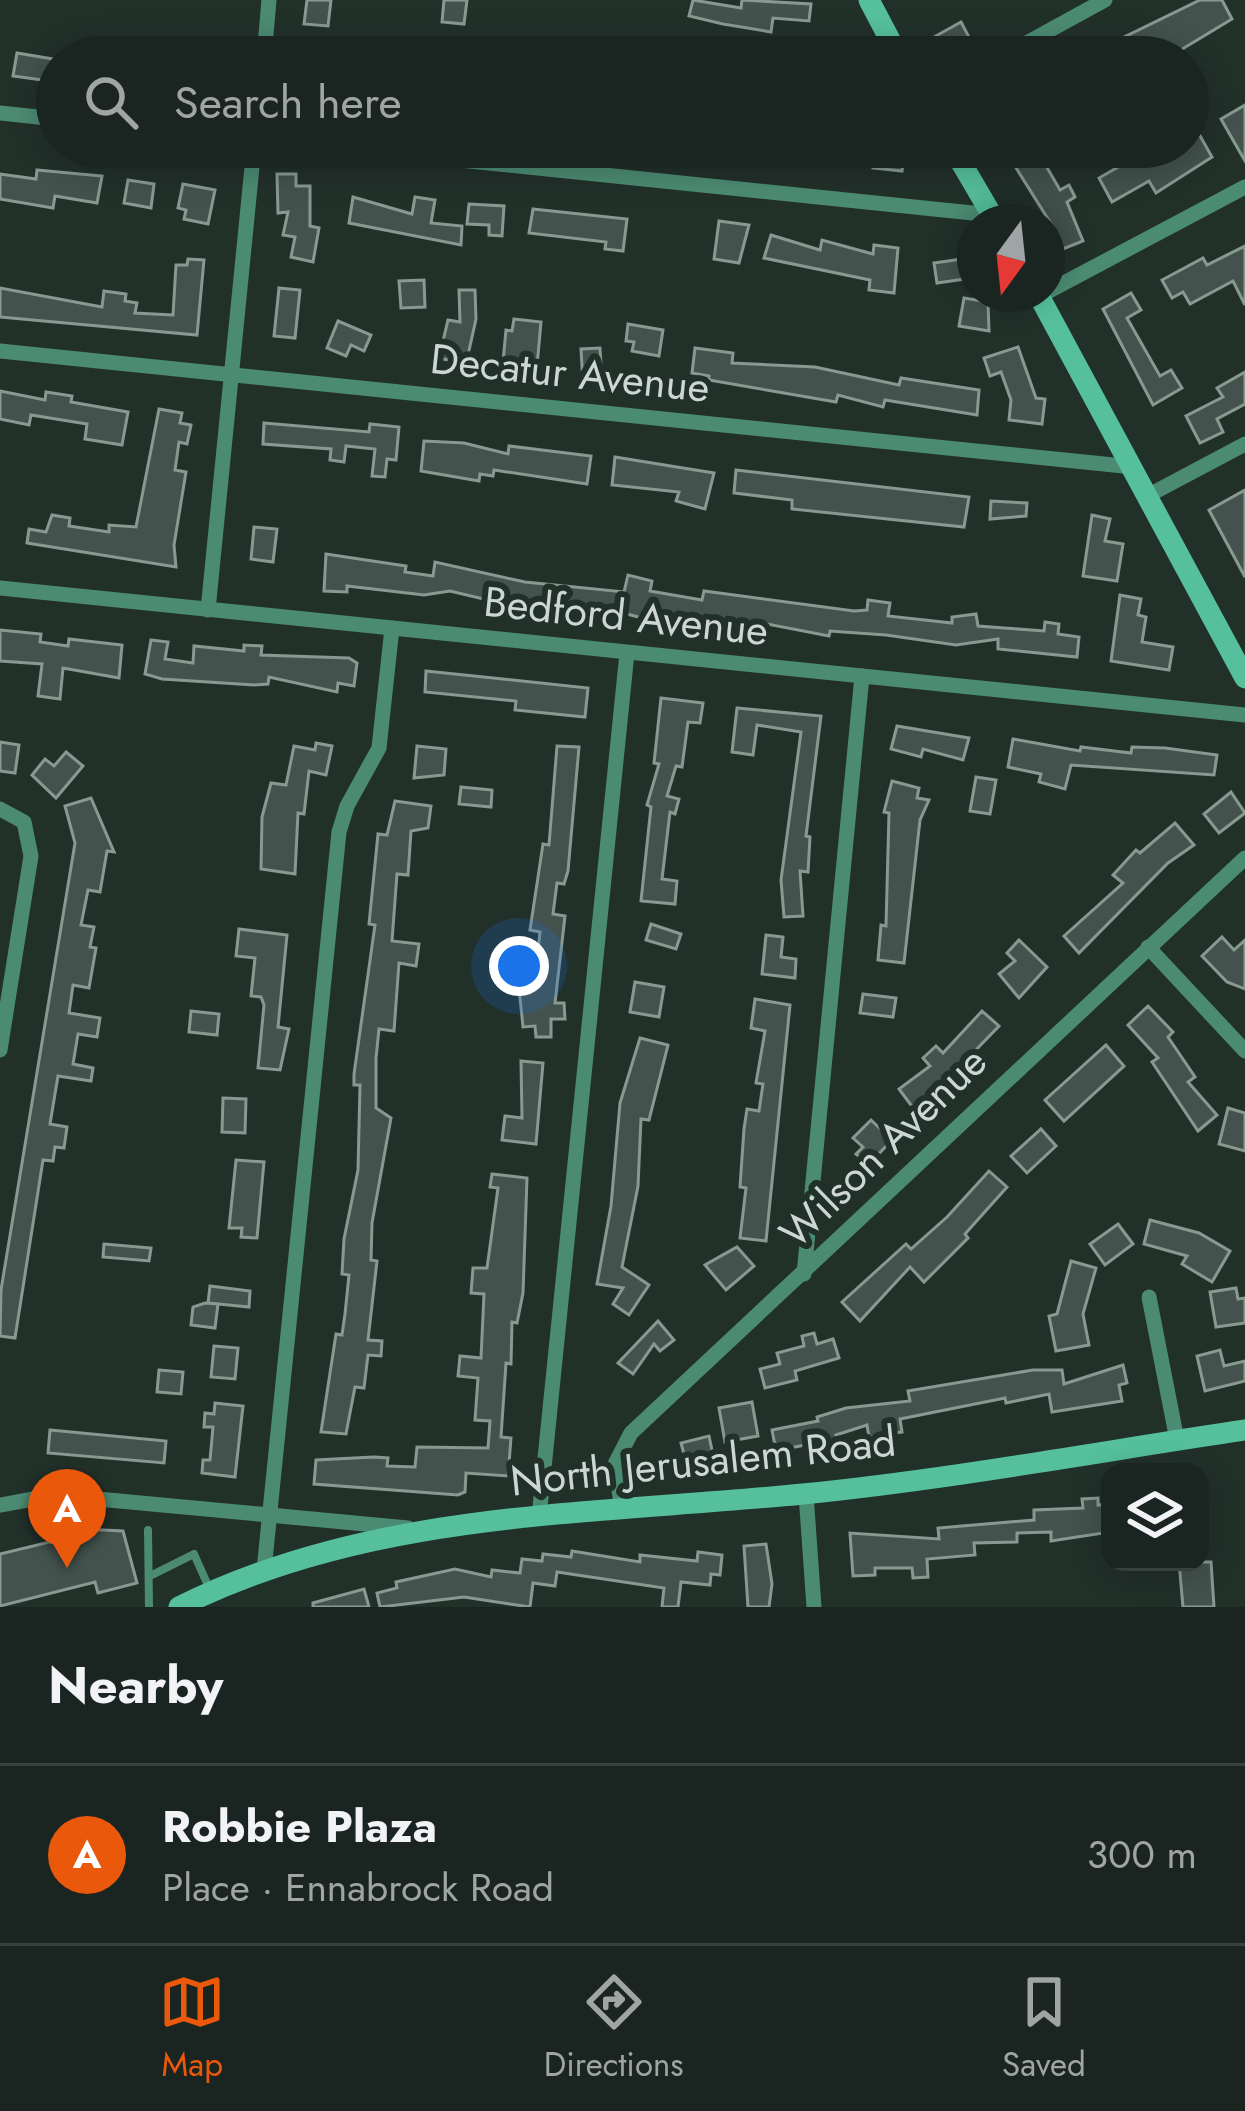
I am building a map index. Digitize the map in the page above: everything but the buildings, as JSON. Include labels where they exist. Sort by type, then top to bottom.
[{"type":"main road","points":[[869,0],[888,36]]},
{"type":"main road","points":[[964,168],[985,204]]},
{"type":"main road","points":[[1052,312],[1245,678]]},
{"type":"main road","name":"North Jerusalem Road","points":[[179,1607],[264,1570],[356,1543],[429,1529],[806,1494],[1245,1430]]},
{"type":"street","points":[[265,36],[269,0]]},
{"type":"street","points":[[1039,36],[1105,0]]},
{"type":"street","points":[[0,113],[36,117]]},
{"type":"street","points":[[208,610],[252,168]]},
{"type":"street","points":[[526,168],[957,215]]},
{"type":"street","points":[[1065,282],[1245,188]]},
{"type":"street","name":"Decatur Avenue","points":[[0,351],[1133,466]]},
{"type":"street","points":[[1149,496],[1245,444]]},
{"type":"street","name":"Bedford Avenue","points":[[0,588],[1245,715]]},
{"type":"street","points":[[264,1570],[339,832],[347,806],[380,748],[392,628]]},
{"type":"street","points":[[539,1517],[627,652]]},
{"type":"street","points":[[804,1274],[862,676]]},
{"type":"street","points":[[0,1050],[4,994],[32,856],[24,822],[5,810]]},
{"type":"street","name":"Wilson Avenue","points":[[622,1510],[615,1464],[631,1433],[1245,858]]},
{"type":"street","points":[[1148,947],[1245,1051]]},
{"type":"street","points":[[1148,1297],[1177,1440]]},
{"type":"street","points":[[806,1494],[814,1607]]},
{"type":"street","points":[[0,1505],[55,1495],[429,1529]]},
{"type":"lane","points":[[148,1530],[152,1575],[148,1607]]},
{"type":"lane","points":[[152,1575],[194,1554],[210,1592]]},
{"type":"place","name":"Robbie Plaza","points":[[67,1568]]}]
